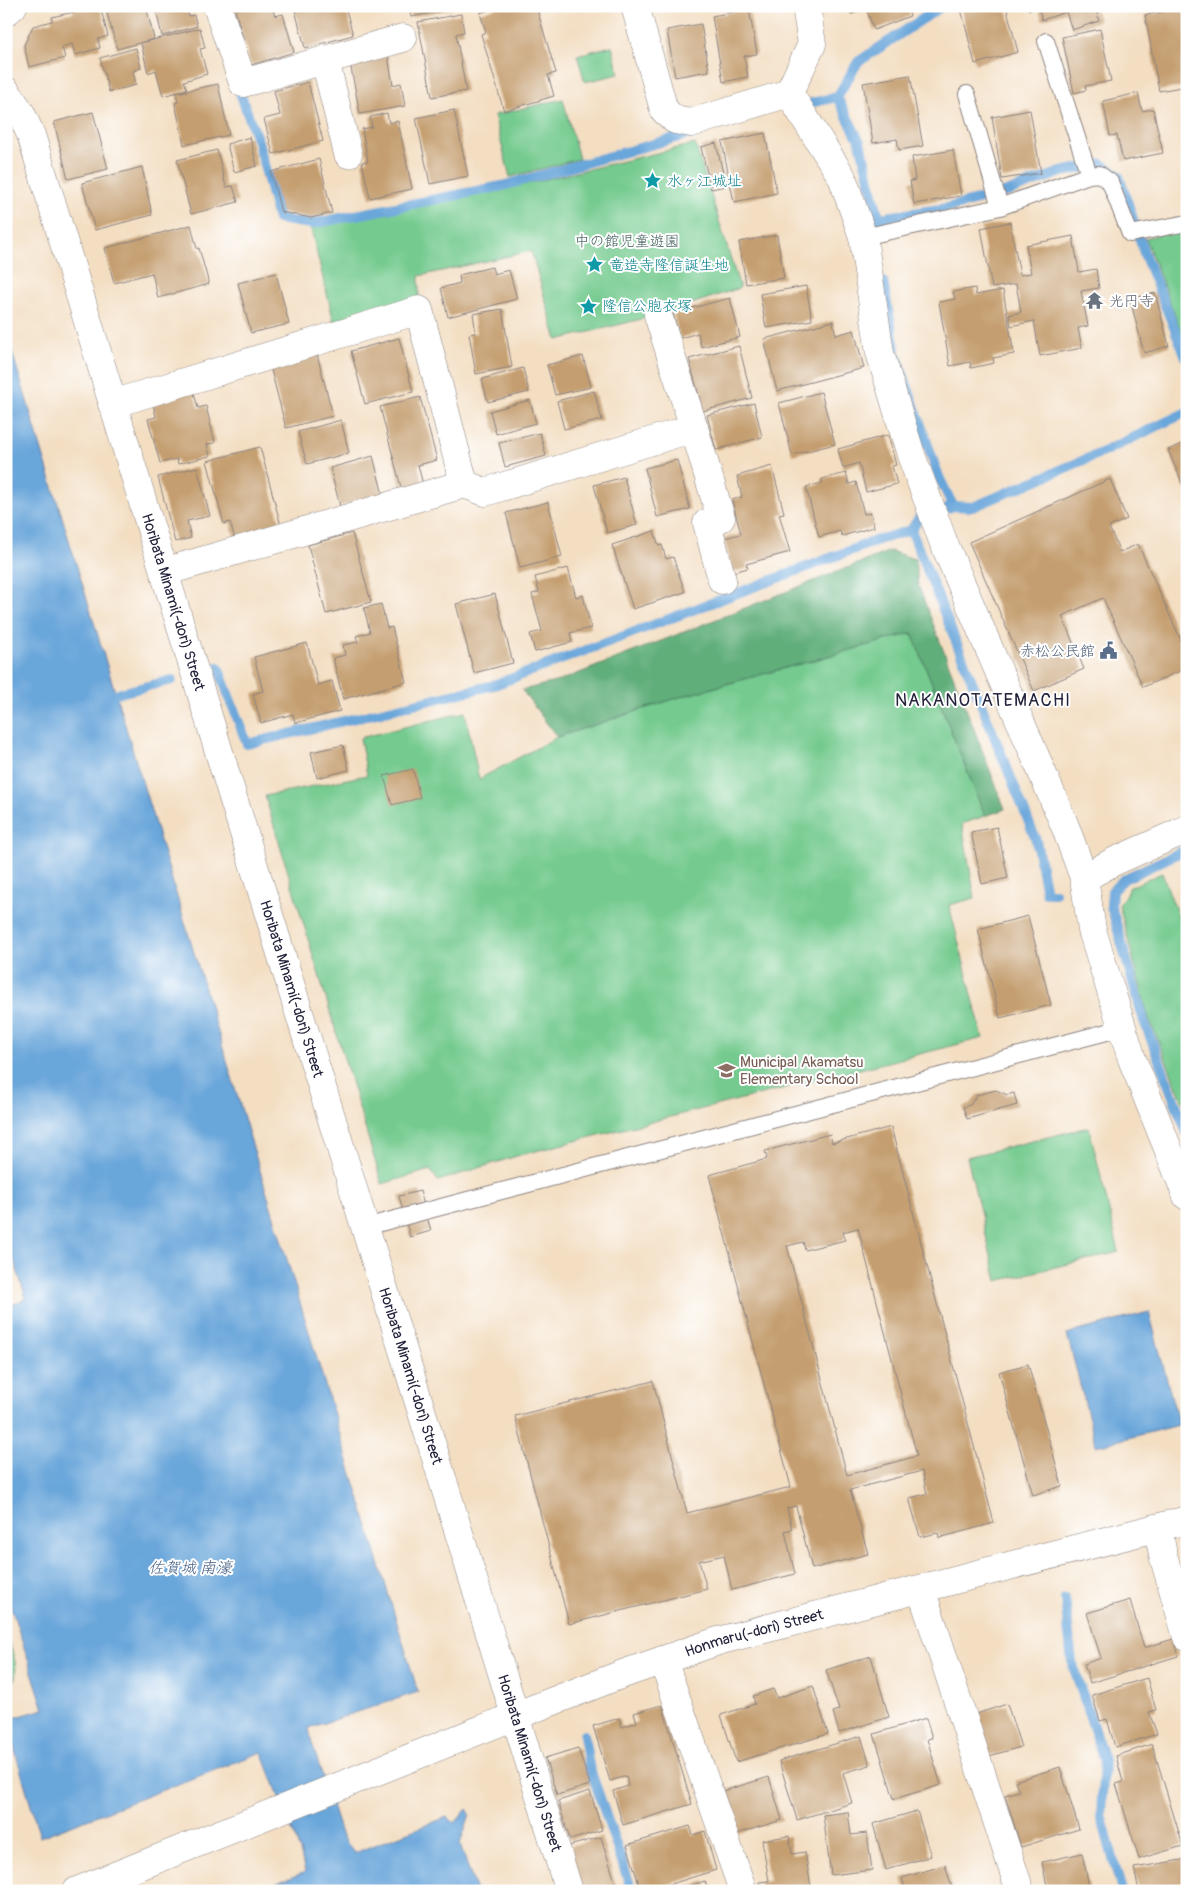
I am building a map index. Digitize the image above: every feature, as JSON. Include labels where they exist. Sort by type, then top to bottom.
[{"type":"street","points":[[6,12],[13,6]]},
{"type":"street","points":[[217,6],[243,83],[403,38]]},
{"type":"street","points":[[635,6],[664,110],[675,120],[691,123],[795,102]]},
{"type":"street","points":[[806,6],[812,44],[795,102],[842,177],[874,234],[880,353],[911,455],[933,512],[1065,826],[1084,878],[1092,930],[1132,1059],[1187,1196]]},
{"type":"street","points":[[325,60],[348,154]]},
{"type":"street","name":"Horibata Minami(-dori) Street","points":[[6,91],[21,113],[31,135],[568,1891]]},
{"type":"street","points":[[112,404],[419,310],[464,484]]},
{"type":"street","points":[[658,315],[721,518],[707,523],[722,580]]},
{"type":"street","points":[[164,572],[464,484],[485,492],[694,428]]},
{"type":"street","points":[[1084,878],[1113,862],[1187,828]]},
{"type":"street","name":"Honmaru(-dori) Street","points":[[78,1891],[515,1716],[718,1641],[1187,1520]]},
{"type":"street","points":[[1158,1528],[1187,1637]]},
{"type":"street","points":[[921,1589],[1020,1891]]},
{"type":"street","points":[[663,1660],[743,1891]]},
{"type":"lane","points":[[1046,41],[1089,175]]},
{"type":"lane","points":[[967,94],[1000,207]]},
{"type":"lane","points":[[874,234],[1000,207],[1089,175],[1099,174],[1110,182],[1137,232],[1187,223]]},
{"type":"lane","points":[[365,1227],[1122,1028]]},
{"type":"green space","points":[[612,46],[619,74],[585,82],[577,55]]},
{"type":"green space","points":[[563,99],[579,159],[510,177],[494,115]]},
{"type":"green space","name":"中の館児童遊園","points":[[695,144],[740,288],[658,315],[557,340],[531,251],[419,276],[419,297],[334,322],[310,226],[513,187]]},
{"type":"green space","points":[[1187,228],[1187,347],[1145,238]]},
{"type":"green space","points":[[890,551],[915,559],[918,585],[1005,809],[985,816],[912,633],[683,696],[557,737],[522,690],[559,681]]},
{"type":"green space","points":[[912,633],[985,816],[962,824],[975,898],[949,905],[983,1038],[520,1155],[438,1181],[430,1170],[382,1184],[265,796],[367,775],[360,738],[465,712],[479,779],[557,737],[683,696]]},
{"type":"green space","points":[[1162,873],[1187,940],[1187,1112],[1148,1016],[1119,905],[1130,887]]},
{"type":"green space","points":[[1089,1127],[1119,1252],[997,1281],[967,1157]]},
{"type":"green space","points":[[6,1633],[14,1657],[16,1672],[15,1679],[6,1694]]},
{"type":"water","name":"佐賀城 南濠","points":[[6,332],[418,1692],[309,1728],[312,1743],[342,1837],[354,1853],[447,1817],[455,1823],[467,1809],[470,1814],[460,1844],[476,1891],[256,1891],[305,1872],[300,1851],[262,1752],[40,1837],[6,1720],[44,1709],[6,1592],[6,1308],[26,1298],[6,1235]]},
{"type":"water","points":[[1149,1312],[1179,1425],[1096,1446],[1067,1334]]},
{"type":"building","points":[[77,6],[100,6],[108,36],[98,39],[100,48],[75,55],[72,44],[62,47],[65,58],[29,67],[24,45],[33,26],[52,21],[52,17],[74,12],[72,8]]},
{"type":"building","points":[[105,6],[146,6],[154,39],[117,49]]},
{"type":"building","points":[[155,6],[186,6],[189,16],[194,15],[197,26],[162,36]]},
{"type":"building","points":[[247,6],[272,6],[275,16],[283,14],[294,52],[251,65],[235,10]]},
{"type":"building","points":[[294,6],[345,6],[353,35],[305,48]]},
{"type":"building","points":[[409,6],[452,6],[453,9],[411,17]]},
{"type":"building","points":[[501,6],[536,6],[556,73],[548,75],[554,96],[504,111],[481,34],[486,32],[480,13]]},
{"type":"building","points":[[848,6],[906,6],[910,16],[874,30],[866,8],[851,14]]},
{"type":"building","points":[[970,6],[1006,6],[1018,52],[975,64],[961,9]]},
{"type":"building","points":[[1028,6],[1095,6],[1099,21],[1072,30],[1066,12],[1042,20],[1038,7],[1029,10]]},
{"type":"building","points":[[1184,8],[1187,26],[1187,86],[1159,91],[1145,15]]},
{"type":"building","points":[[749,9],[757,54],[744,56],[748,77],[723,82],[712,16]]},
{"type":"building","points":[[461,14],[464,32],[456,34],[466,91],[432,97],[418,22]]},
{"type":"building","points":[[701,24],[709,71],[675,77],[667,30]]},
{"type":"building","points":[[200,28],[205,48],[200,49],[207,74],[184,81],[187,89],[163,96],[156,70],[148,73],[141,43]]},
{"type":"building","points":[[1100,29],[1111,81],[1085,86],[1086,90],[1074,93],[1062,37]]},
{"type":"building","points":[[136,48],[141,68],[133,71],[136,85],[109,92],[100,58]]},
{"type":"building","points":[[388,56],[393,85],[401,83],[405,106],[360,114],[350,63]]},
{"type":"building","points":[[910,75],[923,146],[899,150],[897,139],[873,143],[863,83]]},
{"type":"building","points":[[308,82],[323,141],[273,154],[264,119],[280,115],[274,91]]},
{"type":"building","points":[[218,84],[229,135],[184,145],[175,103],[178,102],[176,93]]},
{"type":"building","points":[[1138,93],[1142,111],[1153,109],[1163,153],[1123,161],[1117,135],[1110,136],[1103,101]]},
{"type":"building","points":[[454,110],[468,176],[430,184],[416,118]]},
{"type":"building","points":[[1030,110],[1041,173],[1002,179],[992,117]]},
{"type":"building","points":[[93,112],[108,169],[68,179],[54,122]]},
{"type":"building","points":[[387,113],[389,123],[398,121],[412,189],[370,198],[362,162],[368,161],[362,129],[372,127],[370,117]]},
{"type":"building","points":[[765,133],[777,193],[734,202],[722,142]]},
{"type":"building","points":[[250,137],[257,166],[234,172],[227,144]]},
{"type":"building","points":[[716,143],[726,186],[711,189],[701,147]]},
{"type":"building","points":[[217,150],[226,187],[233,186],[238,202],[191,214],[177,160]]},
{"type":"building","points":[[953,150],[961,196],[914,204],[910,181],[915,180],[912,157]]},
{"type":"building","points":[[319,159],[332,213],[311,218],[281,212],[271,172]]},
{"type":"building","points":[[142,167],[152,215],[95,230],[82,183]]},
{"type":"building","points":[[1010,222],[1020,275],[1031,273],[1026,245],[1073,236],[1079,272],[1096,269],[1099,288],[1081,291],[1088,326],[1078,328],[1082,348],[1040,356],[1034,321],[1011,326],[1009,315],[1021,312],[1016,284],[992,288],[981,228]]},
{"type":"building","points":[[191,225],[209,284],[158,298],[152,273],[114,283],[105,248]]},
{"type":"building","points":[[777,235],[784,278],[746,284],[739,242]]},
{"type":"building","points":[[492,267],[494,274],[509,270],[517,299],[448,317],[441,288],[460,283],[459,275]]},
{"type":"building","points":[[276,273],[289,324],[251,333],[238,283]]},
{"type":"building","points":[[806,286],[812,320],[766,328],[760,294]]},
{"type":"building","points":[[975,288],[976,295],[1003,290],[1014,354],[993,358],[994,363],[971,368],[970,362],[950,366],[939,302],[955,299],[953,292]]},
{"type":"building","points":[[1155,293],[1169,346],[1144,353],[1130,299]]},
{"type":"building","points":[[730,298],[740,337],[701,347],[698,333],[680,338],[673,313]]},
{"type":"building","points":[[502,309],[512,367],[476,374],[469,334],[476,333],[473,314]]},
{"type":"building","points":[[833,321],[836,335],[854,330],[864,368],[777,391],[764,339]]},
{"type":"building","points":[[399,338],[413,392],[365,404],[351,351]]},
{"type":"building","points":[[739,346],[752,398],[703,411],[689,359]]},
{"type":"building","points":[[317,354],[333,416],[286,428],[270,366]]},
{"type":"building","points":[[583,356],[591,387],[555,395],[547,365]]},
{"type":"building","points":[[523,368],[529,392],[488,402],[482,379]]},
{"type":"building","points":[[193,389],[198,408],[206,406],[215,443],[207,444],[210,456],[178,464],[177,459],[160,463],[148,419],[156,417],[152,399]]},
{"type":"building","points":[[594,391],[602,420],[564,429],[557,401]]},
{"type":"building","points":[[821,392],[835,444],[792,455],[779,403]]},
{"type":"building","points":[[420,397],[437,460],[418,465],[423,485],[402,491],[380,407]]},
{"type":"building","points":[[530,400],[536,423],[496,434],[490,411]]},
{"type":"building","points":[[754,403],[762,437],[716,450],[707,415]]},
{"type":"building","points":[[341,420],[349,453],[307,464],[298,432]]},
{"type":"building","points":[[540,433],[546,456],[505,467],[499,443]]},
{"type":"building","points":[[888,435],[896,465],[892,466],[897,484],[866,492],[859,463],[843,468],[838,449]]},
{"type":"building","points":[[1187,442],[1187,494],[1168,450]]},
{"type":"building","points":[[260,447],[281,526],[235,539],[230,522],[224,524],[207,461]]},
{"type":"building","points":[[373,456],[383,495],[340,506],[330,468]]},
{"type":"building","points":[[677,460],[690,509],[657,517],[645,468]]},
{"type":"building","points":[[772,466],[784,513],[779,514],[790,552],[746,564],[748,568],[733,572],[724,538],[741,534],[732,500],[742,497],[737,476]]},
{"type":"building","points":[[197,467],[210,516],[187,521],[191,538],[175,542],[158,477]]},
{"type":"building","points":[[846,473],[849,484],[856,482],[864,514],[871,513],[874,527],[842,536],[840,531],[819,537],[806,487],[822,483],[822,479]]},
{"type":"building","points":[[624,477],[637,525],[607,533],[594,485]]},
{"type":"building","points":[[1110,479],[1127,519],[1109,527],[1120,552],[1138,544],[1187,654],[1187,668],[1143,687],[1103,598],[1062,616],[1084,669],[1034,691],[969,542]]},
{"type":"building","points":[[548,502],[562,557],[520,568],[506,513]]},
{"type":"building","points":[[654,531],[659,546],[662,545],[666,559],[673,557],[685,592],[633,609],[612,545]]},
{"type":"building","points":[[352,533],[371,602],[326,614],[308,545]]},
{"type":"building","points":[[568,568],[576,597],[583,595],[591,628],[570,633],[572,642],[535,652],[530,634],[542,631],[532,594],[539,592],[535,577]]},
{"type":"building","points":[[495,594],[513,663],[474,673],[456,604]]},
{"type":"building","points":[[381,604],[387,628],[392,627],[406,682],[343,699],[333,658],[345,655],[343,645],[358,642],[356,636],[370,632],[364,608]]},
{"type":"building","points":[[307,643],[318,685],[332,681],[340,711],[295,723],[293,714],[261,723],[253,694],[263,691],[254,657]]},
{"type":"building","points":[[343,745],[349,770],[317,778],[311,752]]},
{"type":"building","points":[[413,769],[420,798],[392,805],[384,776]]},
{"type":"building","points":[[997,827],[1008,878],[982,884],[971,832]]},
{"type":"building","points":[[1028,916],[1051,1005],[1000,1018],[978,929]]},
{"type":"building","points":[[996,1090],[1007,1095],[1014,1093],[1017,1105],[967,1119],[963,1107],[970,1105],[977,1095]]},
{"type":"building","points":[[891,1127],[994,1523],[939,1538],[938,1533],[920,1537],[909,1498],[927,1494],[922,1471],[850,1490],[868,1554],[812,1569],[796,1506],[787,1508],[792,1529],[785,1531],[795,1574],[732,1590],[724,1555],[699,1561],[707,1589],[569,1624],[515,1416],[653,1381],[687,1513],[791,1487],[709,1175],[767,1159],[765,1151],[830,1134],[832,1143]],"holes":[[[858,1228],[917,1456],[847,1475],[787,1246],[803,1242],[805,1250],[845,1240],[843,1232]]]},
{"type":"building","points":[[420,1191],[431,1231],[410,1237],[399,1196]]},
{"type":"building","points":[[1028,1364],[1062,1486],[1033,1495],[999,1372]]},
{"type":"building","points":[[1187,1565],[1187,1585],[1186,1585],[1181,1567]]},
{"type":"building","points":[[1130,1600],[1144,1648],[1173,1639],[1178,1656],[1090,1683],[1084,1664],[1101,1658],[1087,1613]]},
{"type":"building","points":[[871,1656],[889,1717],[839,1733],[833,1712],[839,1710],[826,1670]]},
{"type":"building","points":[[1147,1678],[1156,1710],[1149,1712],[1157,1734],[1115,1747],[1107,1719],[1100,1721],[1092,1695]]},
{"type":"building","points":[[813,1686],[828,1734],[736,1762],[721,1715],[755,1704],[753,1696],[773,1689],[777,1698]]},
{"type":"building","points":[[1007,1704],[1021,1747],[989,1756],[976,1714]]},
{"type":"building","points":[[662,1705],[692,1804],[623,1825],[613,1791],[628,1786],[626,1776],[610,1781],[593,1726],[619,1718],[622,1727],[637,1722],[634,1713]]},
{"type":"building","points":[[926,1718],[932,1738],[927,1739],[941,1785],[894,1799],[874,1734]]},
{"type":"building","points":[[861,1736],[870,1765],[843,1773],[852,1803],[797,1820],[779,1761]]},
{"type":"building","points":[[1152,1744],[1183,1846],[1139,1859],[1116,1784],[1123,1782],[1116,1756]]},
{"type":"building","points":[[578,1748],[590,1785],[557,1795],[545,1758]]},
{"type":"building","points":[[1060,1767],[1079,1829],[1021,1847],[1005,1795],[1019,1791],[1015,1781]]},
{"type":"building","points":[[769,1777],[782,1820],[736,1834],[723,1791]]},
{"type":"building","points":[[590,1791],[602,1830],[570,1840],[558,1801]]},
{"type":"building","points":[[917,1811],[931,1856],[886,1870],[873,1824]]},
{"type":"building","points":[[848,1812],[851,1835],[867,1833],[872,1870],[831,1875],[823,1815]]},
{"type":"building","points":[[690,1826],[693,1835],[705,1831],[716,1870],[648,1891],[641,1891],[627,1845]]},
{"type":"building","points":[[789,1836],[792,1854],[805,1852],[811,1887],[786,1891],[760,1891],[759,1882],[769,1881],[762,1840]]},
{"type":"building","points":[[601,1837],[618,1891],[582,1891],[569,1846]]},
{"type":"building","points":[[1082,1853],[1090,1891],[1048,1891],[1042,1862]]},
{"type":"building","points":[[1187,1859],[1187,1891],[1139,1891],[1134,1868]]},
{"type":"building","points":[[945,1865],[953,1891],[906,1891],[902,1878]]},
{"type":"building","points":[[705,1881],[708,1891],[675,1890]]},
{"type":"waterway","points":[[798,106],[837,97],[858,62],[942,6]]},
{"type":"waterway","points":[[237,85],[258,141],[278,219],[311,224],[502,186],[697,132]]},
{"type":"waterway","points":[[837,97],[860,142],[879,223]]},
{"type":"waterway","points":[[879,218],[947,208],[1007,192],[1061,172],[1102,164],[1119,176],[1145,256],[1187,359]]},
{"type":"waterway","points":[[883,282],[896,354],[939,477],[953,506]]},
{"type":"waterway","points":[[948,508],[953,506],[973,507],[1103,452],[1187,412]]},
{"type":"waterway","points":[[911,530],[919,518],[932,514]]},
{"type":"waterway","points":[[218,667],[247,744],[494,685],[878,540],[911,530],[1036,840],[1046,893],[1055,893]]},
{"type":"waterway","points":[[116,694],[172,680]]},
{"type":"waterway","points":[[1187,849],[1124,879],[1112,891],[1111,906],[1144,1021],[1187,1133]]},
{"type":"waterway","points":[[1065,1599],[1072,1662],[1104,1760],[1101,1815],[1122,1891]]},
{"type":"waterway","points":[[584,1735],[589,1766],[632,1891]]},
{"type":"place","name":"水ヶ江城址","points":[[653,181]]},
{"type":"place","name":"竜造寺隆信誕生地","points":[[595,265]]},
{"type":"place","name":"光円寺","points":[[1095,301]]},
{"type":"place","name":"隆信公胞衣塚","points":[[588,306]]},
{"type":"place","name":"赤松公民館","points":[[1109,651]]},
{"type":"place","name":"Municipal Akamatsu Elementary School","points":[[726,1071]]},
{"type":"district","name":"NAKANOTATEMACHI","points":[[983,700]]}]
